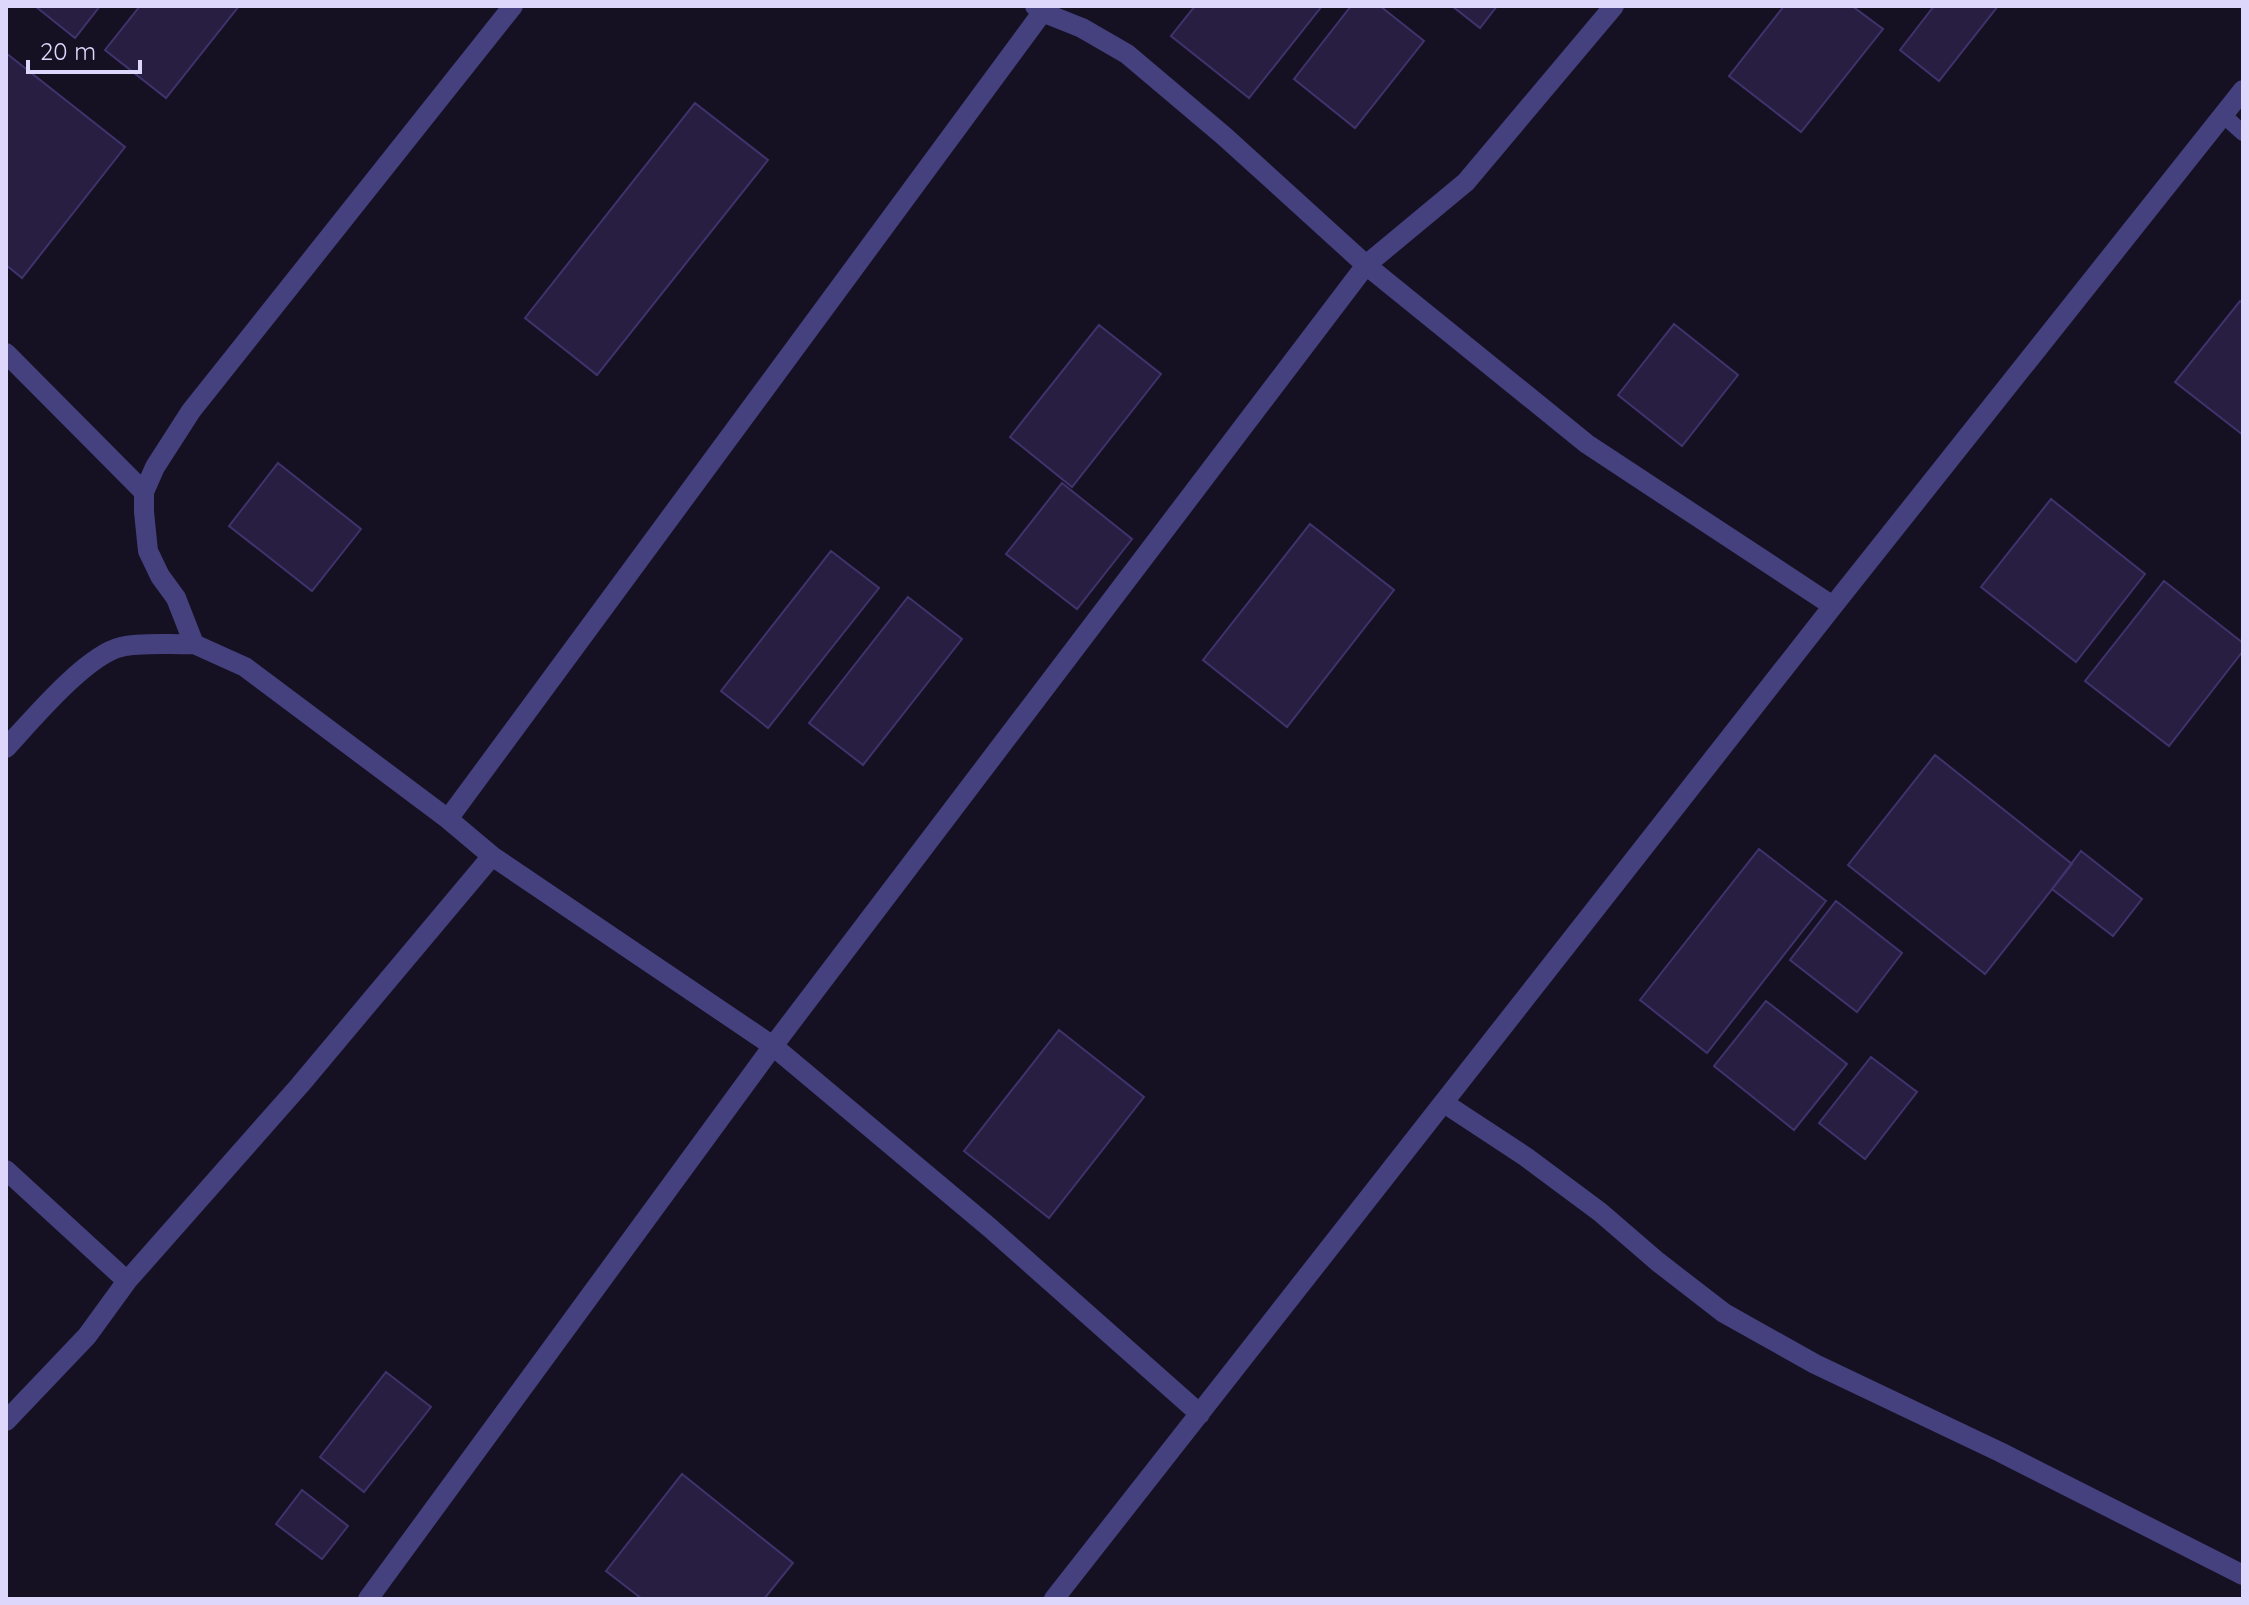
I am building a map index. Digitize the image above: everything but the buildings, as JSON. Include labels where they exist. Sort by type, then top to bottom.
[{"type":"street","points":[[194,644],[176,598],[160,576],[148,551],[144,492],[155,467],[191,411],[513,6]]},
{"type":"street","points":[[368,1599],[773,1046],[1366,265],[1466,182],[1614,6]]},
{"type":"street","points":[[448,819],[1041,8],[1127,54],[1224,136],[1366,265],[1587,444],[1833,606]]},
{"type":"street","points":[[1054,1599],[1833,606],[2243,90]]},
{"type":"street","points":[[6,353],[144,492]]},
{"type":"street","points":[[6,748],[95,659],[118,647],[194,644],[245,667],[448,819],[492,856],[773,1046],[989,1227],[1200,1414]]},
{"type":"street","points":[[6,1421],[87,1336],[127,1281],[300,1085],[492,856]]},
{"type":"street","points":[[1444,1103],[1526,1157],[1600,1212],[1724,1313],[1815,1364],[2000,1452],[2243,1575]]},
{"type":"street","points":[[6,1170],[127,1281]]},
{"type":"lane","points":[[2223,115],[2243,133]]}]
